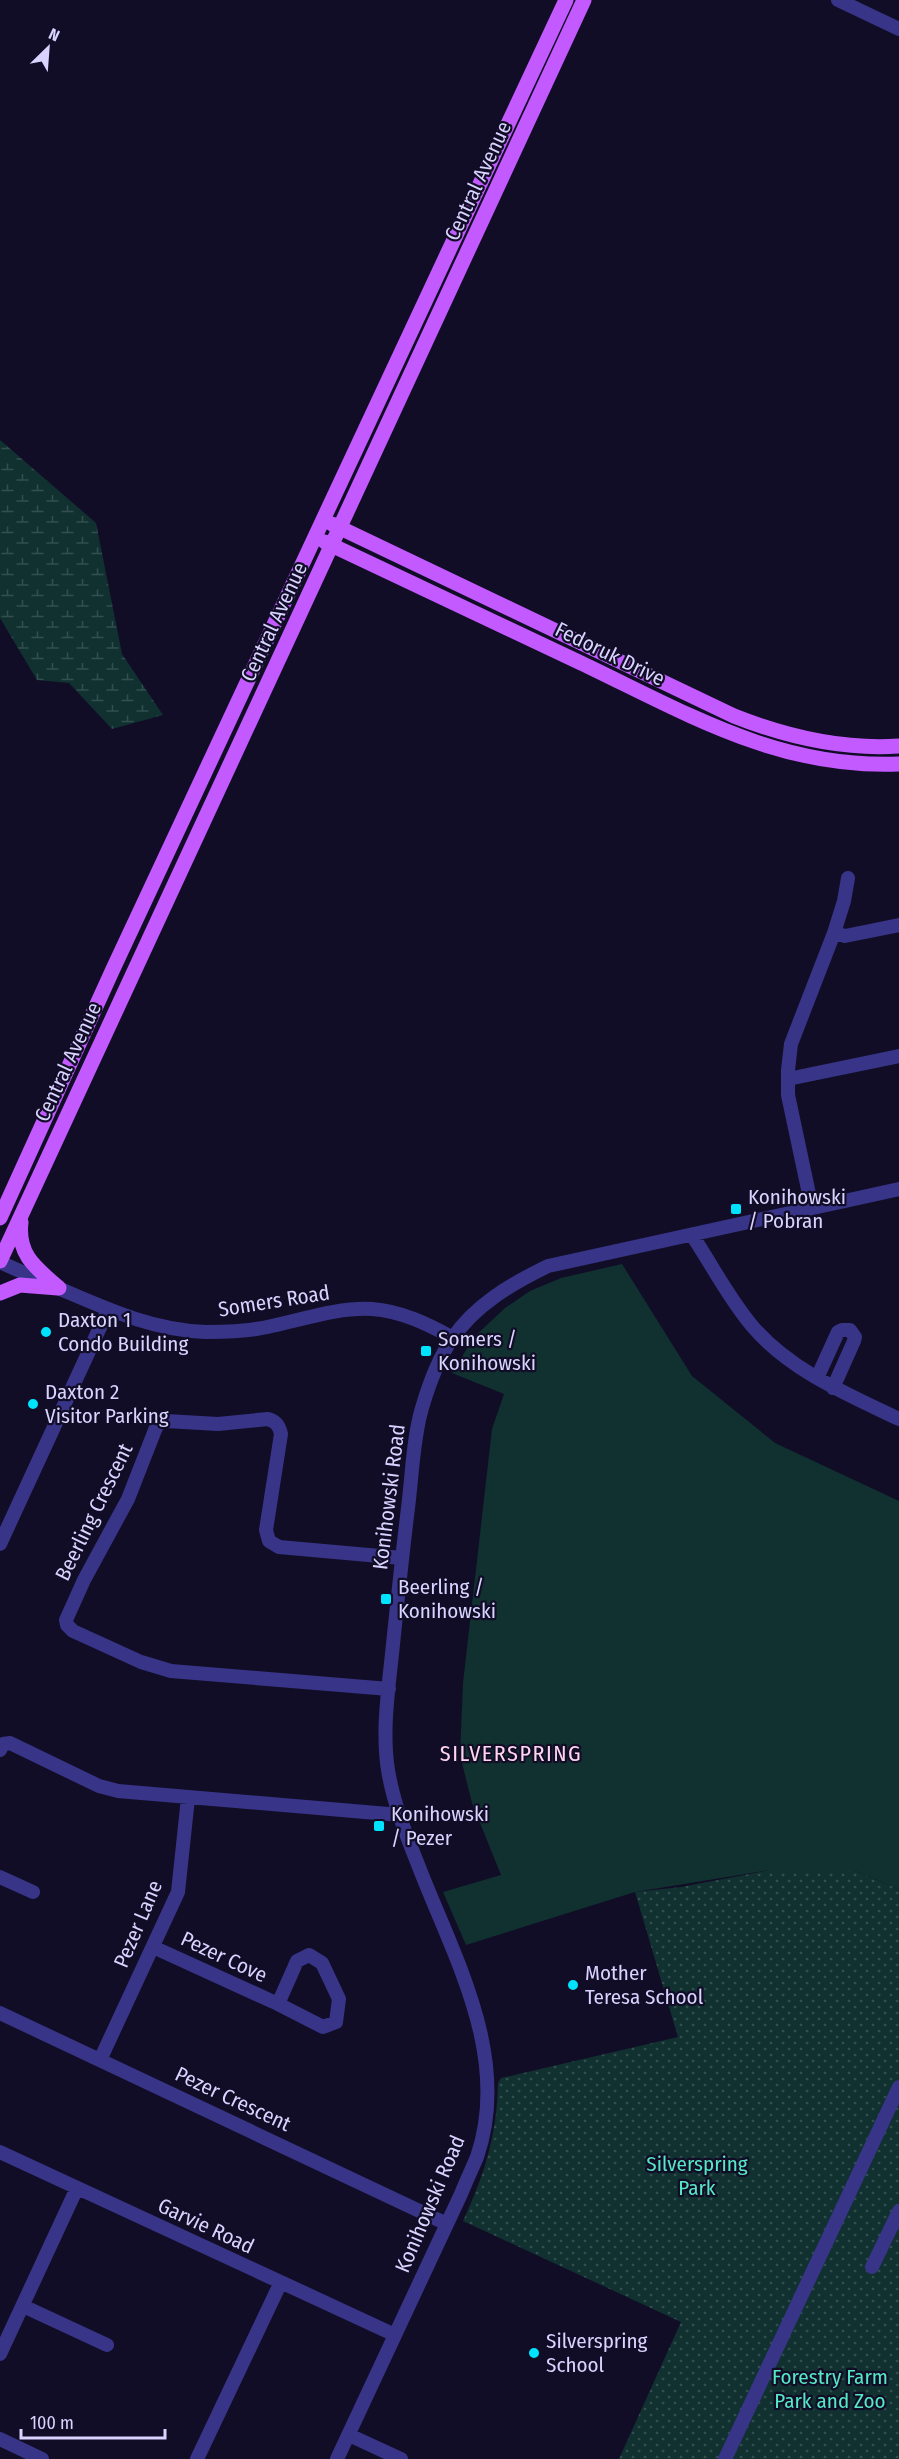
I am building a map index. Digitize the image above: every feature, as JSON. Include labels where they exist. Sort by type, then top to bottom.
[{"type":"main road","name":"Central Avenue","points":[[0,1218],[113,969],[566,0]]},
{"type":"main road","name":"Central Avenue","points":[[0,1262],[140,955],[341,529],[584,0]]},
{"type":"main road","name":"Fedoruk Drive","points":[[324,520],[734,716],[770,730],[821,743],[899,747]]},
{"type":"main road","name":"Fedoruk Drive","points":[[316,538],[664,704],[744,739],[774,749],[831,762],[899,764]]},
{"type":"main road","points":[[21,1215],[20,1230],[23,1251],[37,1269],[59,1288]]},
{"type":"main road","points":[[0,1293],[20,1285],[59,1288]]},
{"type":"street","points":[[838,0],[899,29]]},
{"type":"street","points":[[812,1208],[788,1095],[791,1044],[834,933],[848,878]]},
{"type":"street","points":[[834,933],[845,936],[899,924]]},
{"type":"street","points":[[788,1079],[899,1056]]},
{"type":"street","name":"Konihowski Road","points":[[337,2459],[477,2155],[485,2115],[487,2069],[473,2000],[400,1815],[388,1769],[386,1731],[402,1558],[421,1410],[433,1375],[453,1338],[479,1309],[512,1283],[548,1266],[899,1189]]},
{"type":"street","points":[[692,1235],[742,1314],[754,1328],[791,1360],[817,1378],[899,1419]]},
{"type":"street","name":"Somers Road","points":[[0,1262],[108,1310],[159,1326],[184,1330],[231,1332],[257,1329],[332,1312],[372,1310],[391,1312],[425,1323],[453,1338]]},
{"type":"street","points":[[0,1544],[108,1310]]},
{"type":"street","points":[[817,1378],[838,1332],[850,1330],[855,1337],[854,1341],[833,1388]]},
{"type":"street","name":"Beerling Crescent","points":[[389,1689],[171,1671],[141,1662],[73,1631],[67,1626],[66,1620],[84,1580],[128,1499],[154,1430],[158,1424],[166,1421],[218,1424],[273,1420],[277,1423],[281,1434],[266,1530],[269,1541],[279,1547],[402,1558]]},
{"type":"street","points":[[0,1750],[3,1744],[10,1743],[99,1786],[118,1791],[400,1815]]},
{"type":"street","name":"Pezer Lane","points":[[100,2060],[178,1892],[188,1798]]},
{"type":"street","points":[[0,1877],[33,1892]]},
{"type":"street","name":"Pezer Cove","points":[[153,1947],[323,2027],[336,2022],[339,1999],[322,1963],[309,1955],[297,1961],[278,2004]]},
{"type":"street","name":"Pezer Crescent","points":[[0,2013],[447,2224]]},
{"type":"street","points":[[725,2459],[899,2087]]},
{"type":"street","name":"Garvie Road","points":[[0,2152],[280,2284],[395,2335]]},
{"type":"street","points":[[0,2354],[77,2188]]},
{"type":"street","points":[[872,2267],[899,2211]]},
{"type":"street","points":[[197,2459],[280,2284]]},
{"type":"street","points":[[23,2306],[107,2345]]},
{"type":"street","points":[[348,2434],[400,2459]]},
{"type":"street","points":[[0,2439],[42,2459]]},
{"type":"green space","points":[[0,440],[96,523],[122,654],[163,715],[112,729],[69,683],[37,680],[0,618]]},
{"type":"green space","points":[[622,1264],[692,1376],[775,1443],[899,1501],[899,1889],[853,1870],[770,1870],[635,1892],[466,1945],[443,1892],[501,1875],[472,1803],[460,1755],[463,1683],[492,1429],[504,1394],[452,1373],[474,1337],[505,1308],[530,1291],[561,1278]]},
{"type":"green space","name":"Silverspring Park","points":[[770,1870],[853,1870],[899,1889],[899,2459],[619,2459],[681,2322],[463,2221],[478,2187],[488,2154],[495,2119],[498,2083],[501,2078],[678,2037],[635,1892],[681,1887]]},
{"type":"place","name":"Konihowski / Pobran","points":[[736,1209]]},
{"type":"place","name":"Daxton 1 Condo Building","points":[[46,1332]]},
{"type":"place","name":"Somers / Konihowski","points":[[426,1351]]},
{"type":"place","name":"Daxton 2 Visitor Parking","points":[[33,1404]]},
{"type":"place","name":"Beerling / Konihowski","points":[[386,1599]]},
{"type":"place","name":"Konihowski / Pezer","points":[[379,1826]]},
{"type":"place","name":"Mother Teresa School","points":[[573,1985]]},
{"type":"place","name":"Silverspring School","points":[[534,2353]]},
{"type":"district","name":"SILVERSPRING","points":[[511,1753]]},
{"type":"park label","name":"Forestry Farm Park and Zoo","points":[[830,2389]]}]
